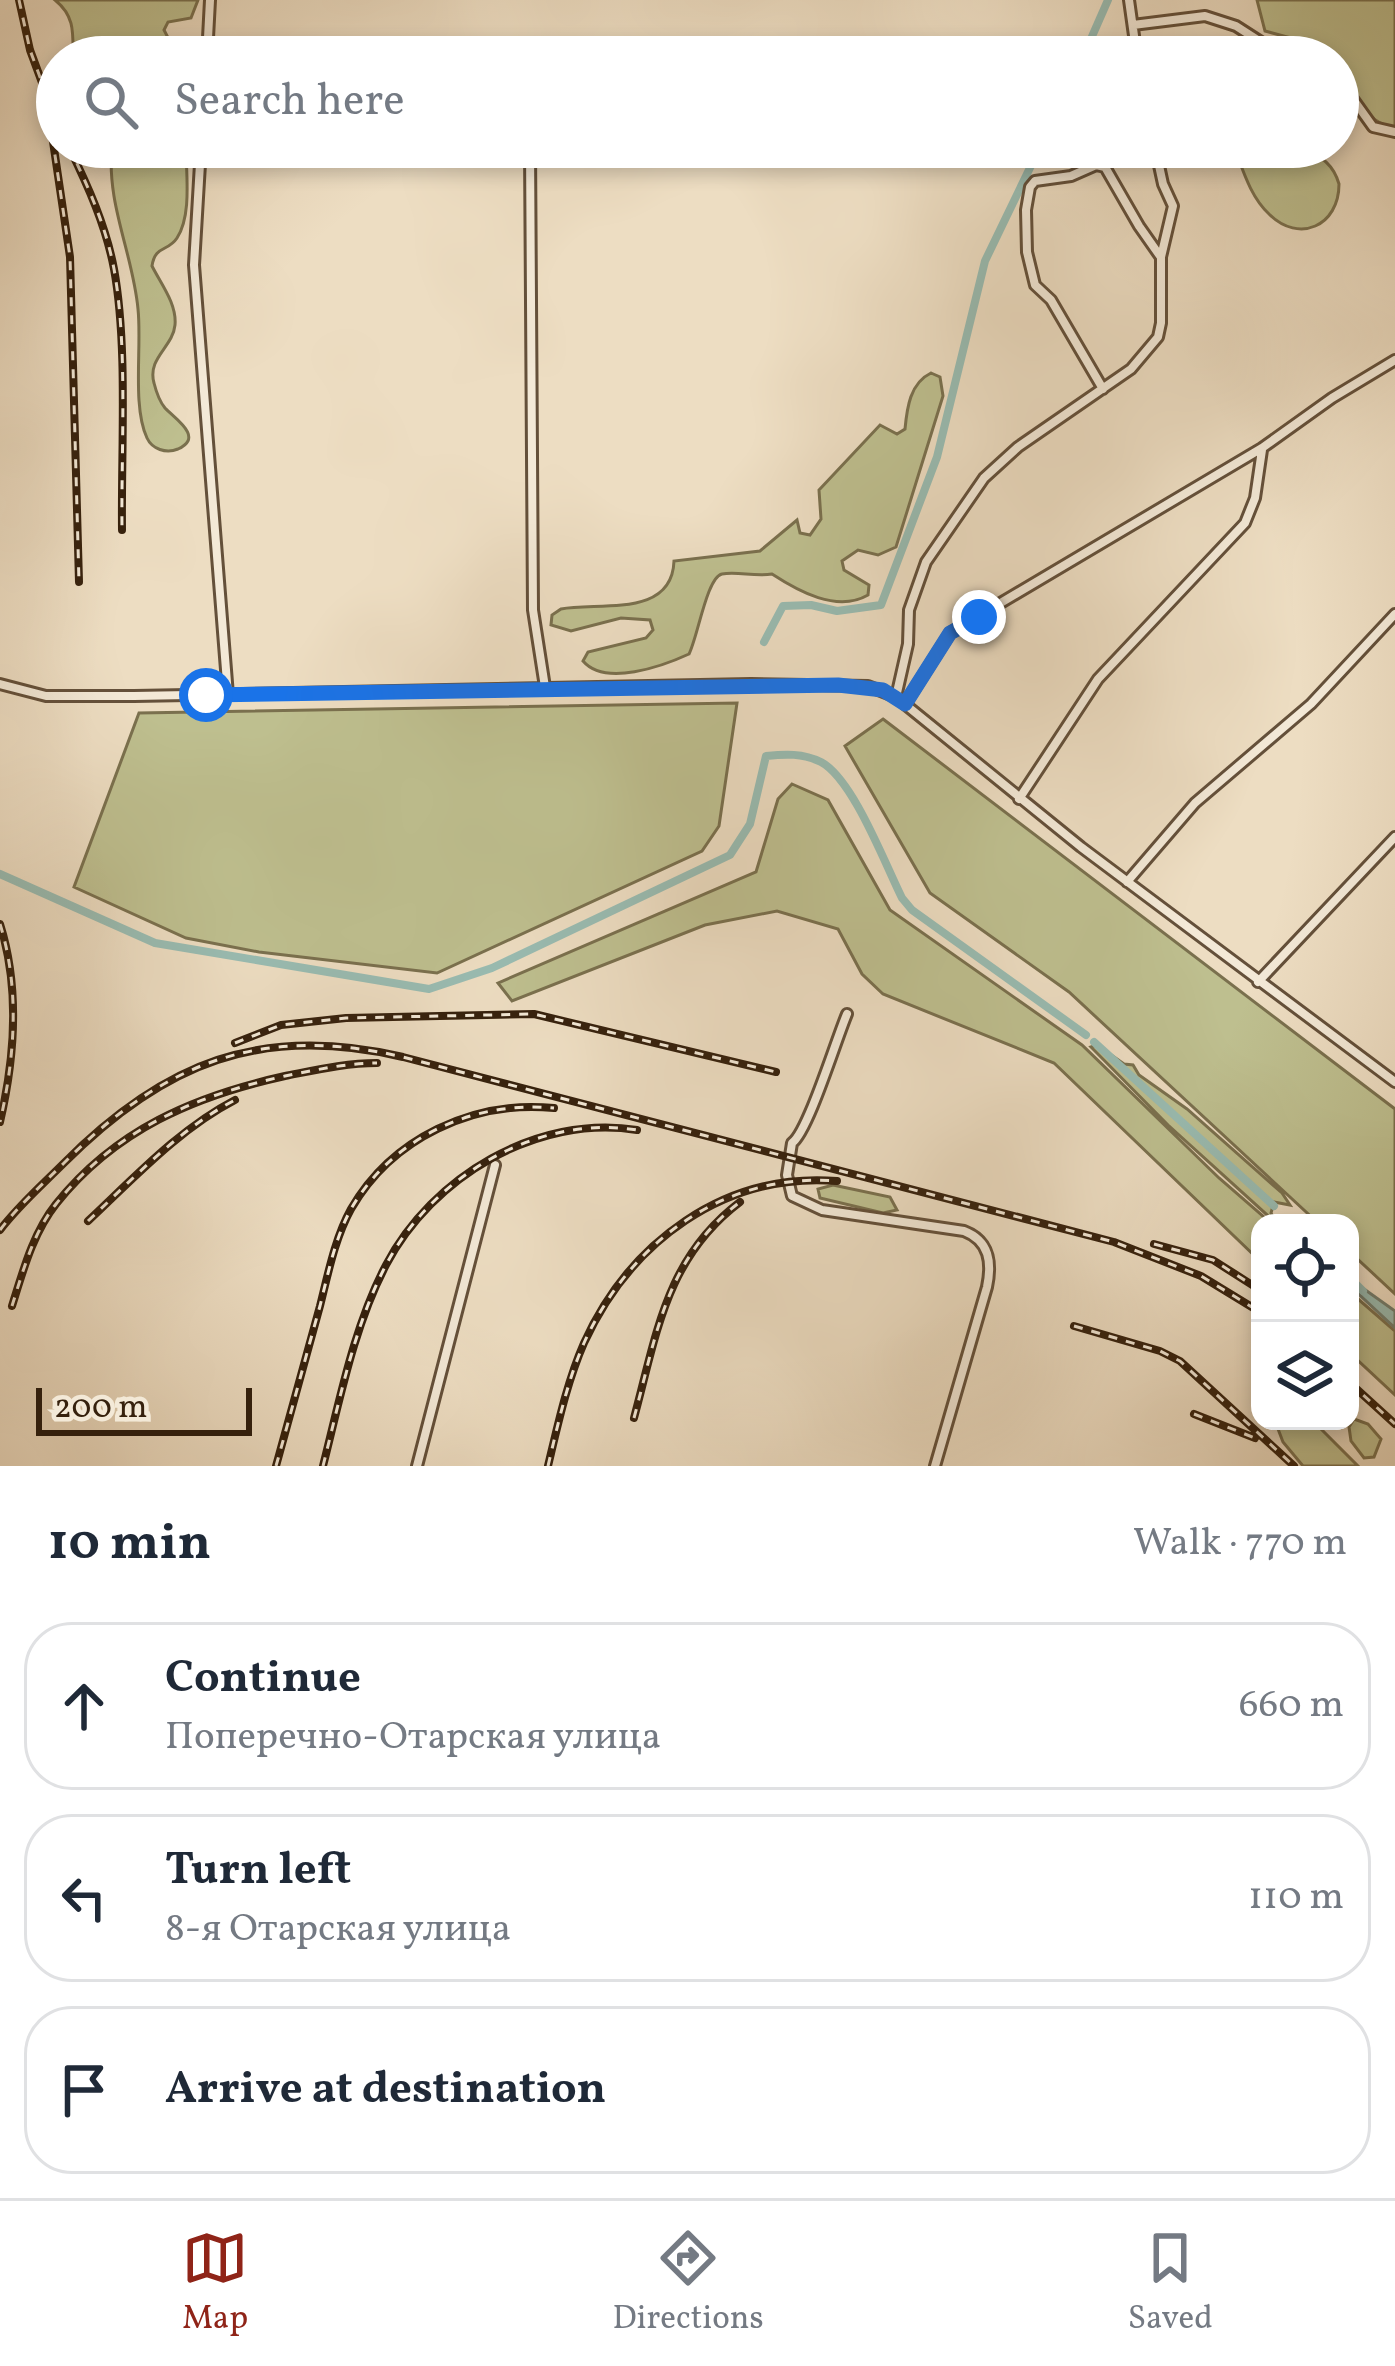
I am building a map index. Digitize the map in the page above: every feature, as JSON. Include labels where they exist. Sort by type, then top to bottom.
[{"type":"street","points":[[208,36],[211,0]]},
{"type":"street","points":[[1129,0],[1134,36]]},
{"type":"street","points":[[1133,25],[1204,16],[1252,36]]},
{"type":"street","points":[[1359,108],[1373,127],[1395,132]]},
{"type":"street","points":[[200,168],[194,265],[228,695]]},
{"type":"street","points":[[530,168],[533,610],[545,688]]},
{"type":"street","points":[[1089,168],[1030,187],[1027,252],[1035,285],[1051,300],[1103,389]]},
{"type":"street","points":[[1106,168],[1161,257]]},
{"type":"street","points":[[896,697],[908,644],[909,610],[926,562],[1000,461],[1131,369],[1158,338],[1161,257],[1173,206],[1159,168]]},
{"type":"street","points":[[905,704],[950,633],[1262,448],[1395,360]]},
{"type":"street","points":[[1019,799],[1098,679],[1245,523],[1255,498],[1262,448]]},
{"type":"street","points":[[1127,882],[1196,802],[1311,704],[1395,614]]},
{"type":"street","points":[[3,686],[46,696],[868,686],[896,697],[1019,799],[1395,1082]]},
{"type":"street","points":[[1258,982],[1395,837]]},
{"type":"street","points":[[847,1015],[803,1135],[792,1143],[787,1174],[792,1196],[822,1210],[964,1232],[978,1238],[989,1261],[987,1287],[934,1466]]},
{"type":"street","points":[[417,1466],[495,1165]]},
{"type":"green space","points":[[55,0],[198,0],[191,18],[168,22],[167,36],[73,36]]},
{"type":"green space","points":[[1257,0],[1395,0],[1395,128],[1374,119],[1359,105],[1359,36],[1284,36],[1265,31]]},
{"type":"green space","points":[[111,168],[186,168],[182,229],[156,255],[152,266],[175,317],[173,333],[154,366],[155,386],[161,403],[189,439],[173,450],[152,445],[142,425],[138,309]]},
{"type":"green space","points":[[1242,168],[1331,168],[1339,184],[1325,220],[1304,229],[1269,214]]},
{"type":"green space","points":[[931,373],[940,377],[943,396],[896,547],[878,555],[858,550],[842,561],[844,570],[869,585],[868,595],[831,601],[772,574],[722,574],[707,596],[689,654],[619,673],[593,669],[583,661],[588,652],[646,638],[653,630],[650,620],[621,618],[571,631],[551,625],[552,615],[561,609],[648,599],[670,579],[674,561],[760,551],[797,520],[800,533],[810,535],[821,519],[819,490],[880,425],[897,434],[905,429],[914,390]]},
{"type":"green space","points":[[737,703],[719,826],[702,851],[437,973],[259,952],[186,938],[74,887],[139,713]]},
{"type":"green space","points":[[883,719],[1395,1109],[1395,1294],[1359,1260],[1359,1214],[1308,1214],[1069,992],[930,893],[845,746]]},
{"type":"green space","points":[[792,784],[828,800],[890,910],[1082,1045],[1261,1214],[1251,1214],[1251,1252],[1054,1063],[883,994],[862,974],[838,929],[777,911],[705,925],[512,1001],[498,983],[756,872],[778,799]]},
{"type":"green space","points":[[1097,1045],[1133,1065],[1139,1075],[1187,1109],[1282,1193],[1290,1205],[1274,1202],[1272,1214],[1266,1214],[1091,1047]]},
{"type":"green space","points":[[833,1185],[890,1197],[897,1210],[883,1213],[820,1198],[818,1189]]},
{"type":"green space","points":[[1359,1300],[1395,1331],[1395,1395],[1359,1361]]},
{"type":"green space","points":[[1359,1421],[1381,1439],[1374,1457],[1364,1458],[1351,1441],[1349,1430],[1359,1430]]},
{"type":"green space","points":[[1278,1430],[1322,1430],[1358,1466],[1303,1466]]},
{"type":"water","points":[[1359,1285],[1395,1311],[1395,1328],[1359,1294]]},
{"type":"waterway","points":[[1092,36],[1108,0]]},
{"type":"waterway","points":[[764,642],[783,606],[837,611],[881,605],[937,457],[985,261],[1030,168]]},
{"type":"waterway","points":[[0,874],[155,943],[429,989],[492,968],[730,855],[750,824],[766,756],[801,756],[821,762],[845,786],[912,910],[1086,1035]]},
{"type":"waterway","points":[[1094,1042],[1274,1206]]},
{"type":"waterway","points":[[1359,1287],[1363,1291]]},
{"type":"railway","points":[[19,0],[36,66]]},
{"type":"railway","points":[[57,168],[70,257],[79,582]]},
{"type":"railway","points":[[79,168],[111,253],[118,299],[122,530]]},
{"type":"railway","points":[[0,924],[13,998],[9,1073],[0,1122]]},
{"type":"railway","points":[[235,1043],[281,1025],[346,1018],[534,1014],[776,1072]]},
{"type":"railway","points":[[0,1230],[101,1129],[139,1100],[218,1060],[260,1049],[304,1045],[403,1057],[1114,1242],[1201,1276],[1251,1307]]},
{"type":"railway","points":[[12,1306],[48,1215],[79,1178],[130,1136],[188,1106],[251,1084],[331,1067],[377,1063]]},
{"type":"railway","points":[[88,1221],[176,1140],[235,1100]]},
{"type":"railway","points":[[276,1466],[336,1244],[368,1184],[389,1162],[438,1129],[494,1110],[554,1108]]},
{"type":"railway","points":[[323,1466],[349,1363],[375,1288],[406,1233],[431,1205],[459,1179],[526,1142],[562,1132],[637,1130]]},
{"type":"railway","points":[[548,1466],[584,1343],[603,1307],[654,1245],[685,1221],[756,1188],[837,1181]]},
{"type":"railway","points":[[634,1418],[658,1327],[680,1273],[695,1247],[740,1202]]},
{"type":"railway","points":[[1154,1244],[1213,1260],[1251,1284]]},
{"type":"railway","points":[[1074,1326],[1180,1361],[1294,1466]]},
{"type":"railway","points":[[1359,1391],[1395,1424]]},
{"type":"railway","points":[[1194,1414],[1255,1438]]},
{"type":"route","points":[[206,695],[838,685],[883,690],[905,704],[950,633],[979,617]]}]
